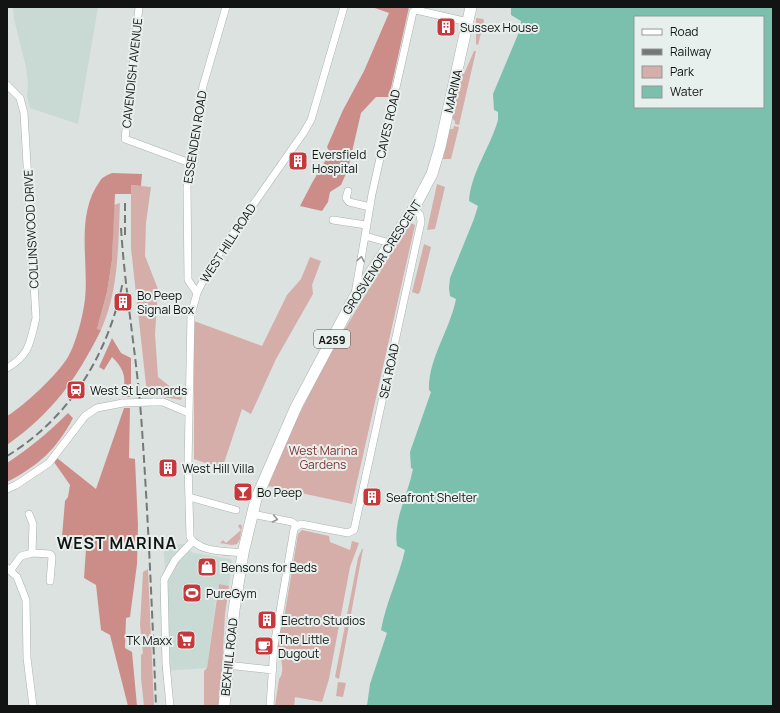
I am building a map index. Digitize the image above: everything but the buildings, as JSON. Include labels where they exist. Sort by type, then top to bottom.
[{"type":"highway","name":"MARINA","points":[[432,174],[440,148],[472,7]]},
{"type":"highway","name":"GROSVENOR CRESCENT","points":[[252,514],[260,487],[296,407],[354,298],[414,208],[432,174]]},
{"type":"highway","name":"BEXHILL ROAD","points":[[224,706],[227,665],[234,610],[243,553],[252,514]]},
{"type":"street","name":"CAVENDISH AVENUE","points":[[139,7],[124,139],[190,163]]},
{"type":"street","name":"ESSENDEN ROAD","points":[[197,293],[188,280],[187,187],[202,86],[226,7]]},
{"type":"street","name":"WEST HILL ROAD","points":[[193,541],[189,529],[189,414],[191,315],[197,293],[211,265],[311,120],[344,7]]},
{"type":"street","name":"CAVES ROAD","points":[[354,298],[366,225],[412,12],[416,10],[468,22]]},
{"type":"street","name":"COLLINSWOOD DRIVE","points":[[7,85],[20,98],[24,113],[36,318],[30,345],[22,358],[7,368]]},
{"type":"street","points":[[348,191],[346,198],[349,202],[370,207]]},
{"type":"street","name":"SEA ROAD","points":[[297,526],[301,524],[348,533],[354,530],[421,222],[420,215],[414,208]]},
{"type":"street","points":[[333,220],[366,225]]},
{"type":"street","points":[[365,236],[390,243]]},
{"type":"street","points":[[7,489],[16,485],[49,462],[84,416],[97,408],[123,403],[163,402],[189,414]]},
{"type":"street","points":[[189,496],[236,510]]},
{"type":"street","points":[[29,514],[33,524],[32,553]]},
{"type":"street","points":[[252,514],[292,522],[297,526],[294,530],[274,646],[270,706]]},
{"type":"street","points":[[170,706],[166,664],[164,580],[175,560],[193,541],[202,548],[243,553]]},
{"type":"street","points":[[34,706],[27,658],[26,600],[17,577],[9,569],[20,556],[32,553],[50,554],[52,558],[50,581]]},
{"type":"street","points":[[227,665],[273,670]]},
{"type":"shaded area","points":[[13,7],[98,7],[78,124],[30,108],[27,96],[28,84],[26,67],[14,19]]},
{"type":"shaded area","points":[[372,7],[409,7],[389,97],[376,97],[361,113],[348,169],[341,185],[330,192],[328,202],[322,211],[300,206],[330,153],[327,147],[343,110],[364,71],[389,13]]},
{"type":"shaded area","points":[[112,173],[142,174],[141,186],[131,185],[131,194],[115,194],[112,260],[107,292],[97,329],[101,330],[92,348],[62,394],[38,420],[7,445],[7,416],[49,381],[68,357],[74,344],[81,321],[85,299],[85,223],[88,208],[92,194],[101,180],[105,176]]},
{"type":"shaded area","points":[[112,338],[121,353],[131,358],[131,397],[122,397],[124,386],[123,372],[112,357],[104,370],[99,367]]},
{"type":"shaded area","points":[[124,408],[130,408],[129,458],[135,459],[138,525],[137,564],[130,617],[126,618],[125,648],[132,652],[137,706],[128,706],[110,635],[101,630],[96,585],[84,578],[86,549],[61,548],[65,501],[68,497],[70,485],[54,462],[57,458],[96,489]]},
{"type":"shaded area","points":[[68,413],[73,418],[60,439],[46,456],[28,470],[7,482],[7,463],[39,440]]},
{"type":"shaded area","points":[[184,544],[193,553],[231,559],[232,563],[229,586],[219,584],[218,586],[207,668],[162,671],[160,582],[165,568],[163,545]]},
{"type":"green space","points":[[476,18],[483,19],[484,21],[478,45],[476,44]]},
{"type":"green space","points":[[474,51],[476,51],[459,125],[455,124],[455,121],[452,118],[461,74],[464,74]]},
{"type":"green space","points":[[454,126],[459,127],[451,159],[443,159],[449,129],[453,129]]},
{"type":"green space","points":[[437,184],[445,187],[435,229],[427,230]]},
{"type":"green space","points":[[131,185],[151,187],[146,223],[145,256],[158,289],[155,334],[158,377],[182,396],[181,400],[147,394],[131,248]]},
{"type":"green space","points":[[120,203],[118,252],[114,284],[107,315],[101,330],[97,329],[107,292],[112,260],[114,205]]},
{"type":"green space","name":"West Marina Gardens","points":[[411,223],[415,225],[352,504],[268,486],[298,417],[332,351]]},
{"type":"green space","points":[[424,244],[431,247],[420,292],[418,294],[412,292]]},
{"type":"green space","points":[[310,257],[321,261],[312,285],[313,294],[276,359],[251,414],[242,409],[222,469],[194,459],[194,321],[262,346],[287,295],[301,279]]},
{"type":"green space","points":[[240,524],[242,526],[240,539],[237,544],[232,545],[220,543],[223,540],[226,543],[241,530],[238,526]]},
{"type":"green space","points":[[302,530],[329,536],[330,542],[350,550],[352,541],[359,543],[350,567],[329,679],[322,702],[295,697],[294,706],[275,706],[279,679],[282,674],[281,658],[276,657],[279,628],[284,618],[298,534]]},
{"type":"green space","points":[[362,549],[339,679],[335,677],[358,558]]},
{"type":"green space","points":[[148,569],[154,706],[144,706],[141,678],[141,655],[143,653],[140,625],[143,572]]},
{"type":"green space","points":[[219,584],[229,586],[225,614],[220,706],[204,706],[204,671],[207,668]]},
{"type":"green space","points":[[338,682],[346,683],[343,697],[336,696]]},
{"type":"water","points":[[511,7],[773,7],[773,706],[367,706],[370,684],[387,633],[381,630],[383,620],[405,550],[397,546],[396,536],[399,517],[413,469],[411,468],[410,452],[431,392],[429,390],[432,367],[456,299],[450,296],[450,278],[478,206],[469,201],[470,190],[498,120],[498,112],[494,110],[493,94],[519,32],[521,21],[511,15]]},
{"type":"railway","points":[[125,199],[125,235]]},
{"type":"railway","points":[[121,228],[141,415],[148,524],[156,706]]},
{"type":"railway","points":[[7,456],[29,441],[50,423],[68,403],[83,381],[97,358],[108,333],[117,308],[123,281]]},
{"type":"place","name":"Sussex House","points":[[446,27]]},
{"type":"place","name":"Eversfield Hospital","points":[[298,161]]},
{"type":"place","name":"Bo Peep Signal Box","points":[[123,302]]},
{"type":"place","name":"West St Leonards","points":[[76,390]]},
{"type":"place","name":"West Hill Villa","points":[[168,468]]},
{"type":"place","name":"Bo Peep","points":[[243,492]]},
{"type":"place","name":"Seafront Shelter","points":[[372,497]]},
{"type":"place","name":"Bensons for Beds","points":[[207,567]]},
{"type":"place","name":"PureGym","points":[[192,593]]},
{"type":"place","name":"Electro Studios","points":[[267,620]]},
{"type":"place","name":"TK Maxx","points":[[186,640]]},
{"type":"place","name":"The Little Dugout","points":[[264,646]]},
{"type":"district","name":"WEST MARINA","points":[[117,543]]}]
